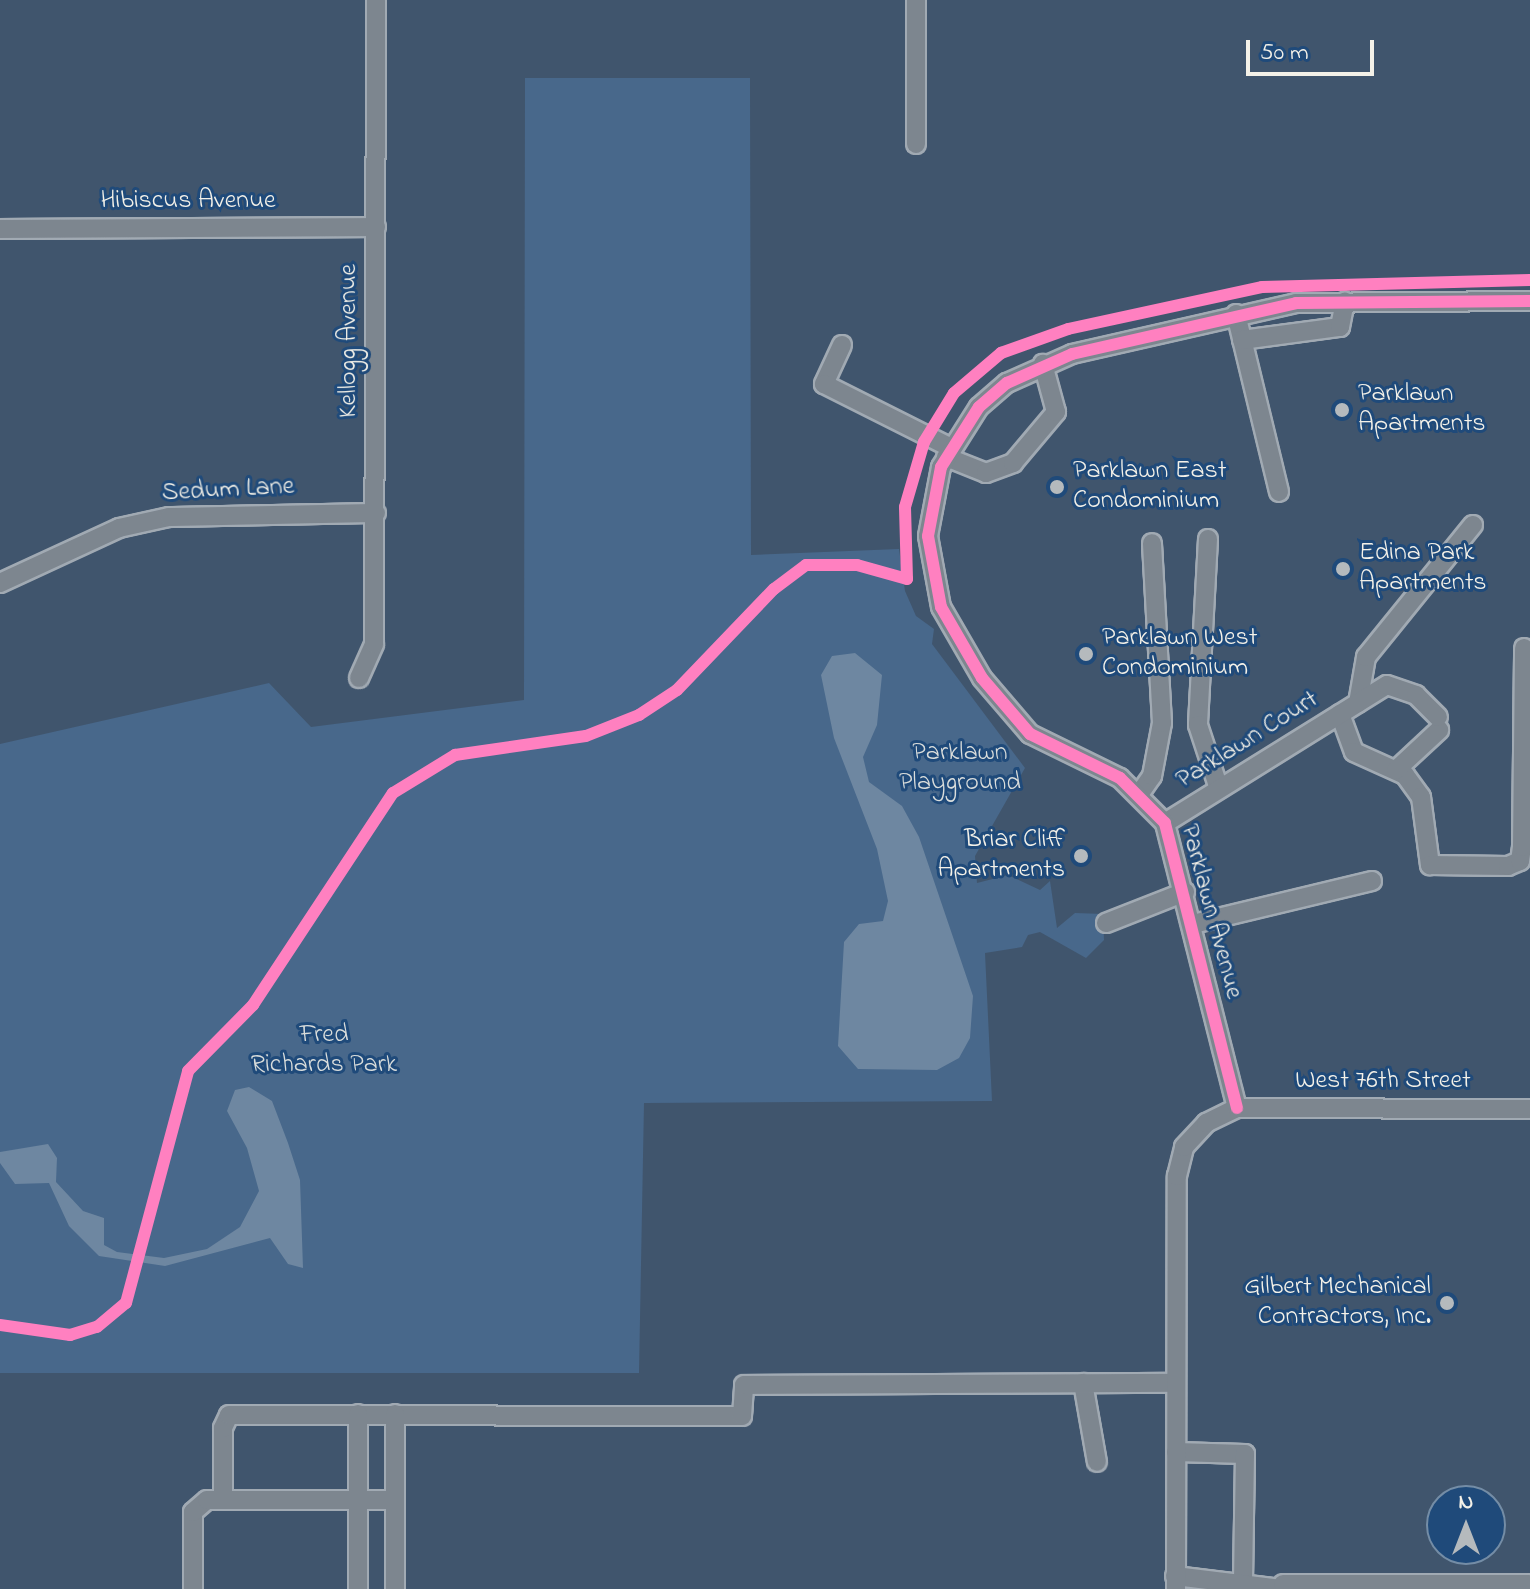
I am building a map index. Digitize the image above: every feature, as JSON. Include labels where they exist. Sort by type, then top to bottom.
[{"type":"street","name":"Kellogg Avenue","points":[[359,678],[374,644],[376,0]]},
{"type":"street","points":[[916,0],[916,144]]},
{"type":"street","name":"Hibiscus Avenue","points":[[0,229],[376,227]]},
{"type":"street","points":[[1242,340],[1340,327],[1345,301]]},
{"type":"street","name":"Parklawn Avenue","points":[[1237,1108],[1185,892],[1165,823],[1140,793],[1030,734],[958,639],[941,607],[928,536],[948,452],[979,407],[1043,364],[1236,314],[1345,301],[1530,301]]},
{"type":"street","points":[[1236,314],[1279,492]]},
{"type":"street","points":[[842,345],[824,384],[986,473],[1013,463],[1056,412],[1043,364]]},
{"type":"street","name":"Sedum Lane","points":[[0,583],[119,528],[169,517],[376,513]]},
{"type":"street","points":[[1358,703],[1366,657],[1473,525]]},
{"type":"street","points":[[1208,539],[1198,725],[1219,789]]},
{"type":"street","points":[[1140,793],[1152,776],[1162,723],[1152,543]]},
{"type":"street","points":[[1340,714],[1354,752],[1396,770],[1421,797],[1430,865],[1520,861],[1524,648]]},
{"type":"street","points":[[1358,703],[1387,685],[1401,686],[1438,724],[1396,770]]},
{"type":"street","name":"Parklawn Court","points":[[1165,823],[1358,703]]},
{"type":"street","points":[[1193,924],[1372,881]]},
{"type":"street","points":[[1106,923],[1185,892]]},
{"type":"street","points":[[1237,1108],[1206,1123],[1184,1147],[1177,1176],[1176,1582],[1283,1587],[1529,1584]]},
{"type":"street","name":"West 76th Street","points":[[1237,1108],[1530,1109]]},
{"type":"street","points":[[1083,1383],[1097,1462]]},
{"type":"street","points":[[223,1499],[223,1428],[229,1415],[742,1416],[744,1385],[1176,1383]]},
{"type":"street","points":[[358,1414],[358,1589]]},
{"type":"street","points":[[395,1414],[395,1589]]},
{"type":"street","points":[[1176,1452],[1245,1454],[1243,1583]]},
{"type":"street","points":[[193,1589],[193,1512],[223,1499],[395,1500]]},
{"type":"green space","name":"Fred Richards Park","points":[[525,78],[750,78],[751,555],[899,549],[905,591],[916,616],[934,629],[932,644],[1025,768],[975,856],[977,883],[1008,875],[1040,890],[1050,881],[1057,928],[1075,913],[1103,914],[1104,940],[1086,958],[1040,932],[1028,935],[1022,947],[985,953],[992,1101],[644,1103],[639,1373],[0,1373],[0,744],[269,683],[311,727],[524,700]]},
{"type":"shaded area","points":[[855,653],[882,675],[877,725],[863,757],[869,782],[902,806],[919,837],[973,996],[970,1038],[959,1058],[937,1070],[858,1069],[838,1046],[844,942],[859,924],[883,921],[888,901],[877,849],[834,738],[821,675],[832,656]]},
{"type":"shaded area","points":[[249,1087],[272,1101],[300,1180],[303,1268],[288,1264],[270,1238],[165,1266],[99,1256],[69,1226],[49,1183],[15,1184],[0,1163],[0,1152],[48,1144],[57,1158],[56,1182],[83,1211],[104,1218],[104,1245],[117,1252],[164,1258],[207,1249],[240,1227],[259,1191],[247,1148],[227,1111],[235,1090]]},
{"type":"cycle path","points":[[0,1325],[70,1335],[97,1327],[126,1303],[188,1071],[253,1005],[393,793],[455,755],[586,736],[639,715],[677,690],[774,589],[806,565],[857,565],[907,579],[905,507],[924,442],[954,393],[1001,353],[1068,329],[1262,287],[1530,280]]},
{"type":"cycle path","points":[[1237,1108],[1165,823],[1120,778],[1030,734],[982,678],[941,607],[928,536],[941,467],[979,407],[1007,383],[1072,354],[1296,303],[1530,301]]},
{"type":"place","name":"Parklawn Apartments","points":[[1342,410]]},
{"type":"place","name":"Parklawn East Condominium","points":[[1057,487]]},
{"type":"place","name":"Edina Park Apartments","points":[[1343,569]]},
{"type":"place","name":"Parklawn West Condominium","points":[[1086,654]]},
{"type":"place","name":"Briar Cliff Apartments","points":[[1081,856]]},
{"type":"place","name":"Gilbert Mechanical Contractors, Inc.","points":[[1447,1303]]},
{"type":"park label","name":"Parklawn Playground","points":[[960,769]]}]
